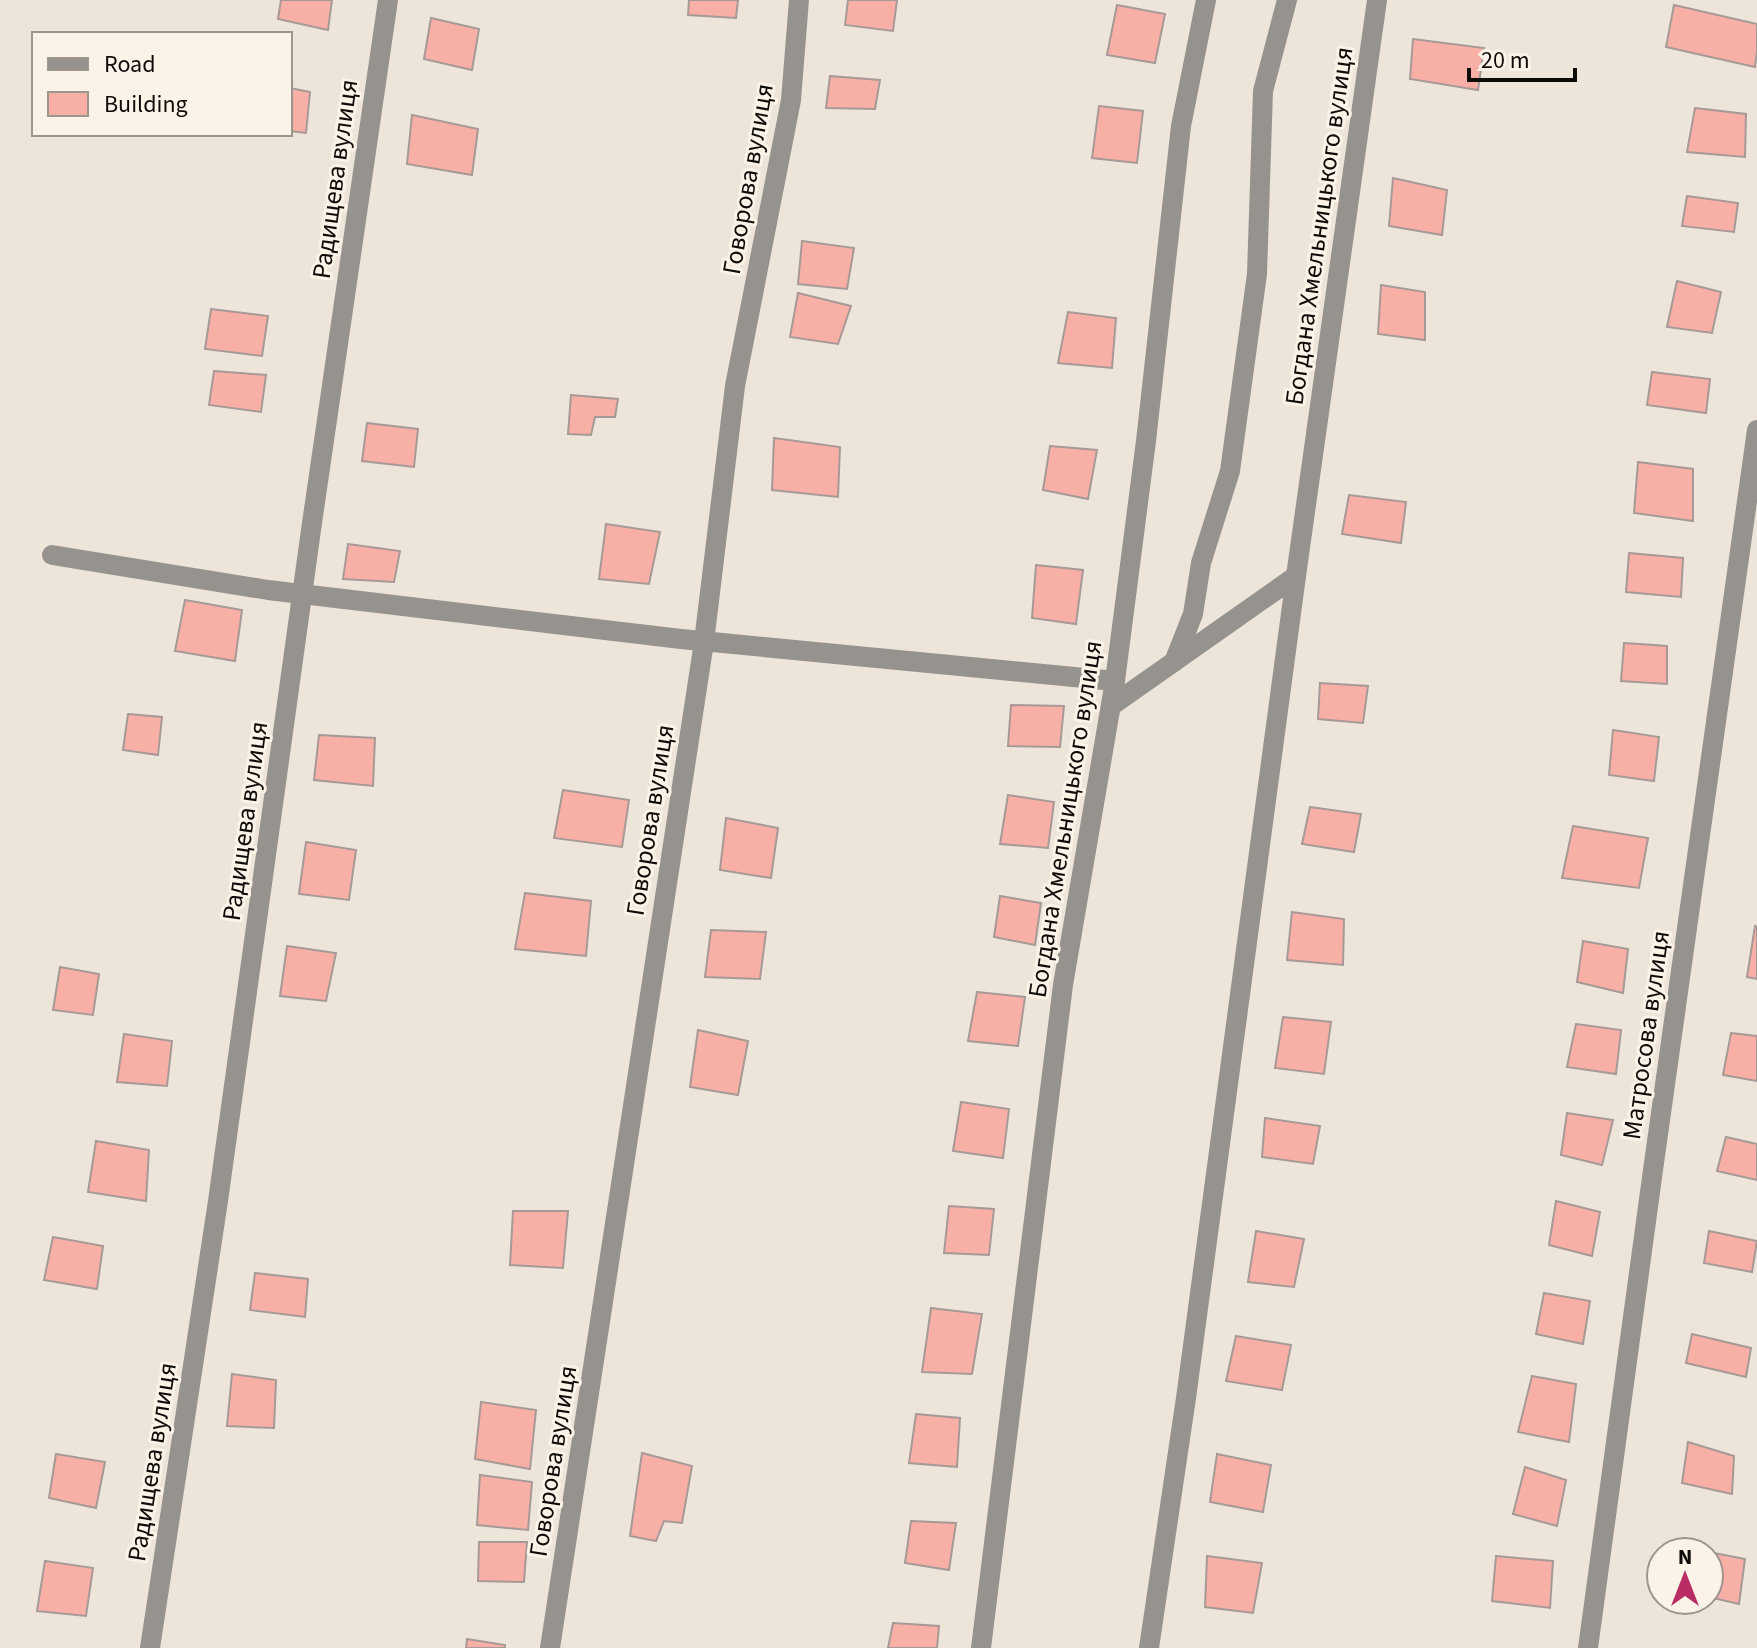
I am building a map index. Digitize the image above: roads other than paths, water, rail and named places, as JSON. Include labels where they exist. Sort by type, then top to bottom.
[{"type":"street","name":"Радищева вулиця","points":[[150,1648],[218,1201],[388,0]]},
{"type":"street","name":"Говорова вулиця","points":[[550,1648],[704,642],[735,386],[791,100],[799,0]]},
{"type":"street","name":"Богдана Хмельницького вулиця","points":[[981,1648],[1063,985],[1115,681],[1146,441],[1181,126],[1206,0]]},
{"type":"street","points":[[1174,662],[1193,614],[1201,563],[1230,471],[1257,274],[1263,91],[1287,0]]},
{"type":"street","name":"Богдана Хмельницького вулиця","points":[[1149,1648],[1377,0]]},
{"type":"street","name":"Матросова вулиця","points":[[1588,1648],[1757,430]]},
{"type":"street","points":[[52,555],[302,594],[704,642],[1115,681]]},
{"type":"street","points":[[1111,706],[1296,576]]}]
